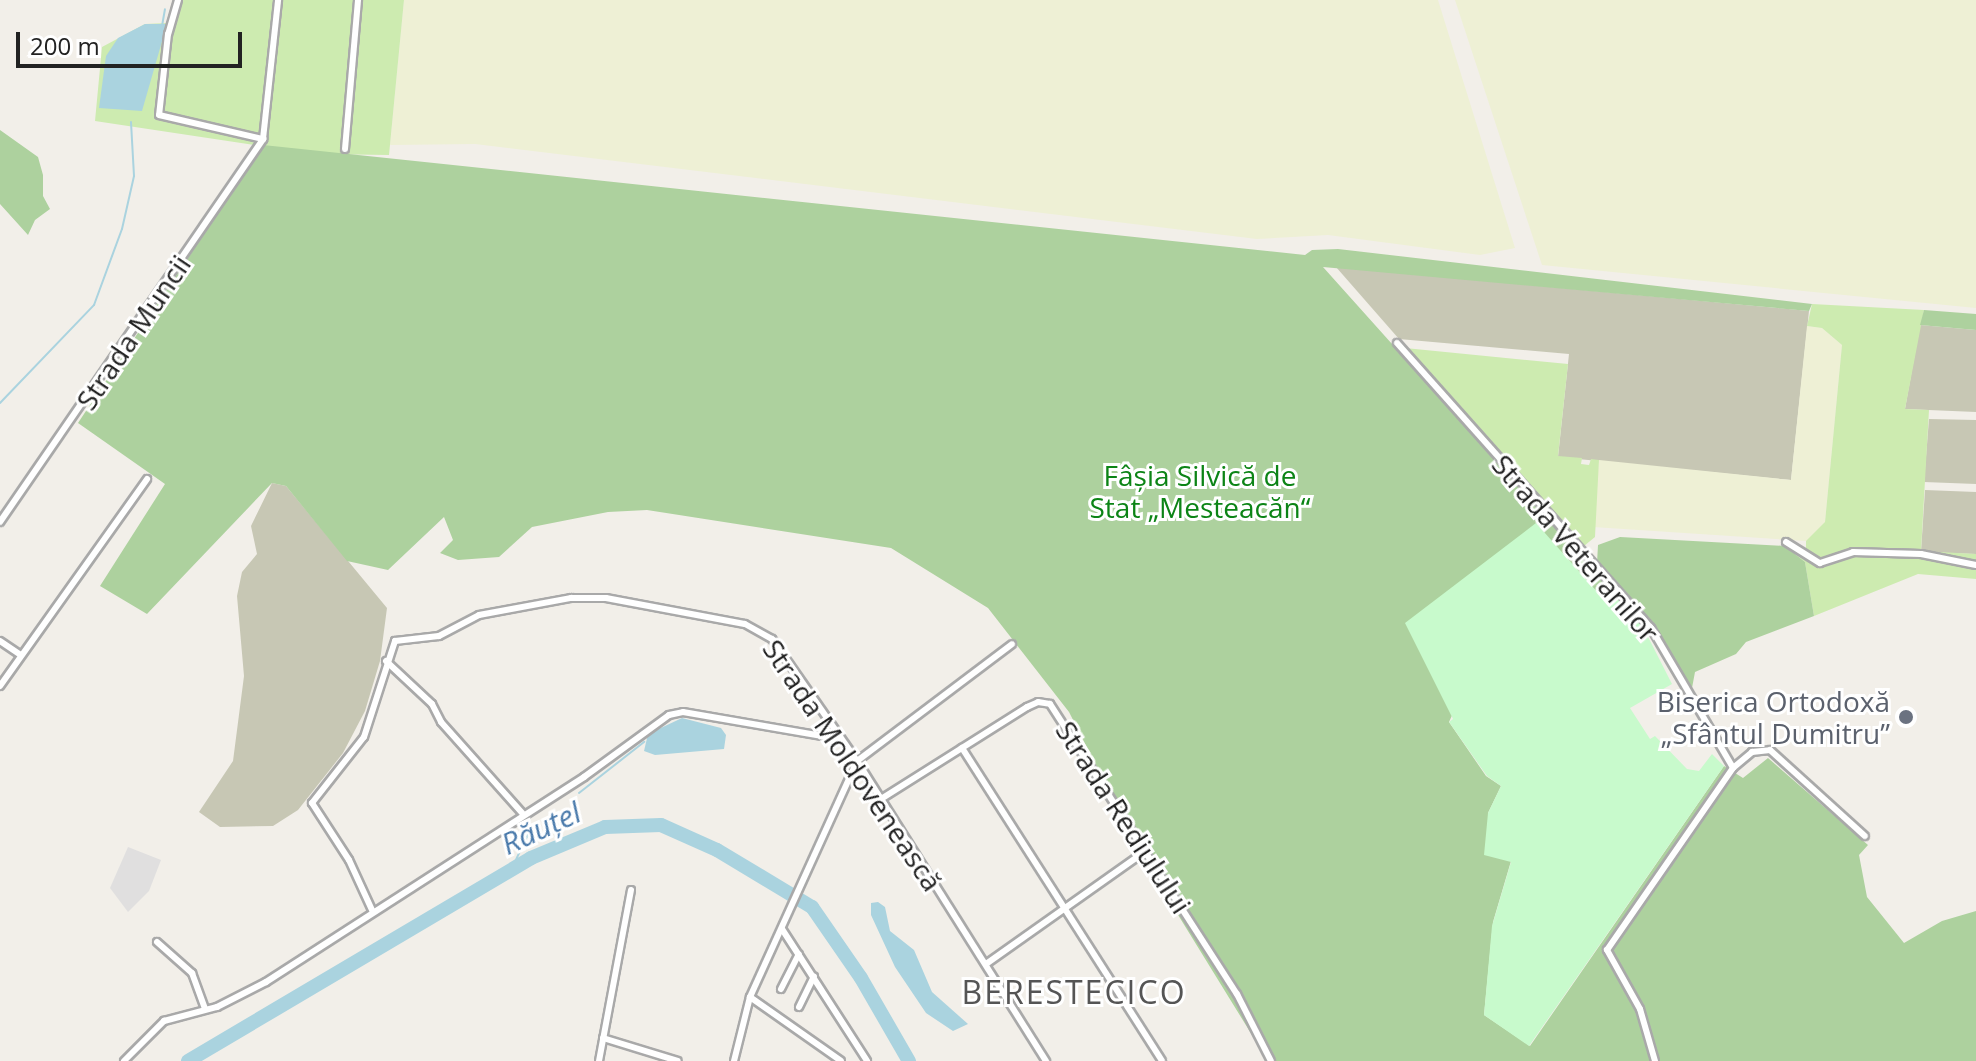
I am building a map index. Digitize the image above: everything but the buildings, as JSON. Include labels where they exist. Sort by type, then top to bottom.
[{"type":"street","points":[[178,0],[168,34],[159,115],[263,139],[278,0]]},
{"type":"street","points":[[345,149],[358,0]]},
{"type":"street","name":"Strada Muncii","points":[[0,522],[263,139]]},
{"type":"street","name":"Strada Veteranilor","points":[[1397,343],[1651,628],[1733,768]]},
{"type":"street","points":[[0,686],[147,479]]},
{"type":"street","points":[[1786,542],[1820,563],[1853,552],[1921,554],[1976,565]]},
{"type":"street","name":"Strada Moldovenească","points":[[386,661],[395,641],[403,637],[439,636],[479,615],[550,600],[598,598],[655,606],[745,624],[767,634],[857,761],[1046,1061]]},
{"type":"street","points":[[0,641],[21,655]]},
{"type":"street","points":[[734,1061],[750,997],[857,761],[1012,644]]},
{"type":"street","points":[[372,910],[349,860],[312,803],[364,737],[386,661],[432,704],[441,722],[522,813]]},
{"type":"street","name":"Strada Rediulului","points":[[881,799],[1032,704],[1050,704],[1237,994],[1271,1061]]},
{"type":"street","points":[[124,1061],[164,1021],[217,1007],[266,982],[676,712],[840,739]]},
{"type":"street","points":[[962,748],[1162,1061]]},
{"type":"street","points":[[1655,1061],[1640,1009],[1607,950],[1733,768],[1752,752],[1770,750],[1865,836]]},
{"type":"street","points":[[986,964],[1147,850]]},
{"type":"street","points":[[599,1061],[631,890]]},
{"type":"street","points":[[782,929],[867,1061]]},
{"type":"street","points":[[157,942],[192,973],[205,1008]]},
{"type":"street","points":[[781,989],[799,954]]},
{"type":"street","points":[[799,1007],[814,976]]},
{"type":"street","points":[[750,997],[841,1061]]},
{"type":"street","points":[[603,1038],[678,1061]]},
{"type":"street","points":[[1258,1061],[1267,1052]]},
{"type":"shaded area","points":[[404,0],[1438,0],[1515,248],[1480,255],[1328,235],[1257,239],[475,144],[390,145]]},
{"type":"shaded area","points":[[1455,0],[1976,0],[1976,308],[1542,265]]},
{"type":"shaded area","points":[[1336,267],[1809,311],[1791,480],[1558,457],[1569,354],[1399,339]]},
{"type":"shaded area","points":[[1920,325],[1976,330],[1976,412],[1905,409]]},
{"type":"shaded area","points":[[1807,326],[1822,328],[1842,345],[1825,522],[1819,532],[1806,541],[1593,527],[1599,460],[1791,480]]},
{"type":"shaded area","points":[[1929,419],[1976,420],[1976,484],[1924,482]]},
{"type":"shaded area","points":[[272,483],[286,486],[387,608],[380,661],[365,711],[343,753],[298,810],[273,826],[220,827],[199,812],[233,761],[244,676],[237,596],[242,572],[257,554],[251,526]]},
{"type":"shaded area","points":[[1925,490],[1976,492],[1976,554],[1921,552]]},
{"type":"shaded area","points":[[128,847],[161,860],[149,891],[128,912],[110,888]]},
{"type":"green space","points":[[175,0],[404,0],[389,155],[314,154],[95,121],[102,47],[145,24],[167,23]]},
{"type":"green space","points":[[0,130],[38,157],[43,175],[43,196],[50,209],[35,220],[28,235],[0,204]]},
{"type":"green space","name":"Fâșia Silvică de Stat „Mesteacăn“","points":[[263,145],[1305,255],[1312,250],[1338,249],[1812,304],[1809,311],[1323,267],[1608,585],[1600,596],[1538,527],[1449,722],[1486,776],[1501,786],[1488,813],[1511,861],[1493,922],[1484,1015],[1530,1046],[1724,766],[1743,778],[1768,758],[1868,845],[1859,855],[1867,897],[1904,943],[1942,921],[1976,911],[1976,1061],[1268,1061],[1143,858],[1069,712],[988,608],[891,548],[647,510],[608,512],[532,527],[499,557],[458,560],[440,553],[453,540],[444,517],[388,570],[347,561],[286,486],[272,483],[147,614],[100,586],[165,484],[78,423]]},
{"type":"green space","points":[[1812,304],[1924,310],[1905,409],[1929,410],[1921,551],[1976,554],[1976,579],[1918,574],[1814,616],[1805,562],[1785,546],[1806,548],[1806,541],[1825,522],[1842,345],[1822,328],[1807,326]]},
{"type":"green space","points":[[1924,310],[1976,314],[1976,330],[1920,325]]},
{"type":"green space","points":[[1405,348],[1568,364],[1558,456],[1582,458],[1581,464],[1589,465],[1591,459],[1599,460],[1595,537],[1584,546]]},
{"type":"green space","points":[[1536,523],[1600,595],[1608,585],[1644,629],[1672,684],[1630,708],[1650,739],[1655,736],[1687,769],[1699,771],[1712,754],[1724,766],[1529,1046],[1484,1015],[1492,926],[1511,862],[1484,855],[1488,813],[1501,786],[1487,776],[1449,722],[1453,719],[1405,623]]},
{"type":"green space","points":[[1620,537],[1785,546],[1805,562],[1814,616],[1746,642],[1736,654],[1695,672],[1692,688],[1654,625],[1597,563],[1598,545]]},
{"type":"water","points":[[145,24],[167,24],[142,111],[99,108],[106,56],[118,38]]},
{"type":"water","points":[[682,718],[721,728],[726,735],[724,749],[655,755],[644,751],[648,734]]},
{"type":"water","points":[[878,902],[885,907],[890,931],[914,950],[932,992],[968,1024],[953,1031],[926,1013],[895,967],[871,915],[871,903]]},
{"type":"waterway","points":[[162,26],[165,9]]},
{"type":"waterway","points":[[0,403],[94,305],[122,229],[134,176],[131,122]]},
{"type":"waterway","points":[[579,793],[644,742]]},
{"type":"waterway","name":"Răuțel","points":[[188,1061],[531,858],[605,827],[661,825],[717,850],[812,907],[861,978],[909,1061]]},
{"type":"waterway","points":[[512,868],[532,826]]},
{"type":"place","name":"Biserica Ortodoxă „Sfântul Dumitru”","points":[[1906,717]]},
{"type":"district","name":"BERESTECICO","points":[[1074,992]]}]
